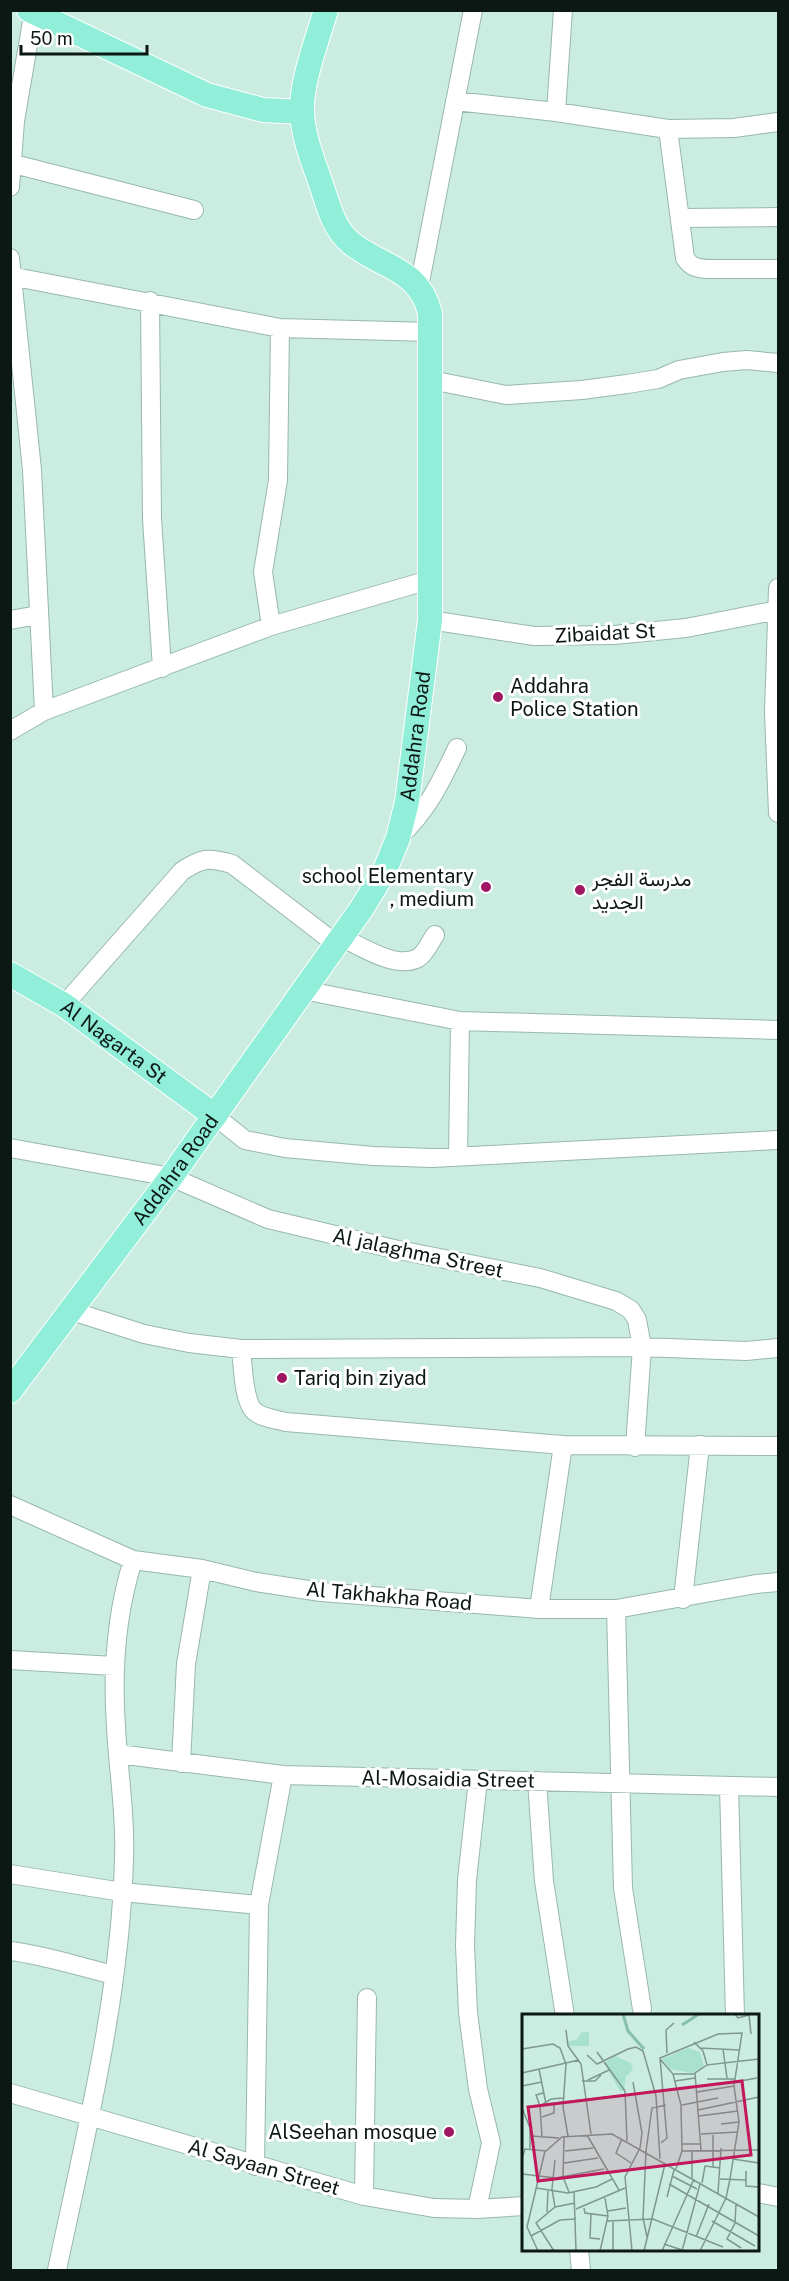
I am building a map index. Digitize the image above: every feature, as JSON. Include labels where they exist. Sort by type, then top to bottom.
[{"type":"main road","points":[[326,10],[304,88],[302,112],[308,143],[331,215],[339,230],[352,244],[404,274],[418,287]]},
{"type":"main road","points":[[32,11],[207,95],[263,110],[302,112]]},
{"type":"main road","name":"Addahra Road","points":[[10,1391],[19,1366],[72,1311],[171,1178],[338,941],[385,870],[398,838],[407,802],[430,620],[430,332],[428,304],[418,287]]},
{"type":"main road","name":"Al Nagarta St","points":[[10,974],[64,1005],[215,1116]]},
{"type":"street","points":[[418,287],[473,10]]},
{"type":"street","points":[[556,112],[563,10]]},
{"type":"street","points":[[10,187],[15,121],[32,11]]},
{"type":"street","points":[[455,101],[556,112],[668,129],[734,128],[778,123]]},
{"type":"street","points":[[668,129],[685,258],[695,268],[778,268]]},
{"type":"street","points":[[11,163],[194,210]]},
{"type":"street","points":[[680,218],[778,217]]},
{"type":"street","points":[[44,711],[32,470],[11,270],[280,328],[430,332]]},
{"type":"street","points":[[150,301],[152,519],[162,668]]},
{"type":"street","points":[[271,626],[263,572],[278,480],[280,328]]},
{"type":"street","points":[[431,380],[506,395],[582,390],[627,384],[658,379],[679,370],[723,362],[747,360],[778,363]]},
{"type":"street","points":[[10,731],[44,711],[271,626],[429,580]]},
{"type":"street","points":[[778,588],[774,712],[778,813]]},
{"type":"street","name":"Zibaidat St","points":[[430,620],[534,636],[615,635],[686,628],[778,610]]},
{"type":"street","points":[[10,620],[38,615]]},
{"type":"street","points":[[398,838],[426,809],[457,748]]},
{"type":"street","points":[[64,1005],[182,871],[198,861],[212,858],[232,864],[338,941],[381,956],[408,961],[416,959],[423,954],[435,935]]},
{"type":"street","points":[[303,990],[460,1022],[778,1030]]},
{"type":"street","points":[[458,1156],[460,1022]]},
{"type":"street","points":[[215,1116],[245,1140],[285,1148],[374,1156],[458,1156],[778,1140]]},
{"type":"street","name":"Al jalaghma Street","points":[[10,1148],[171,1178],[268,1219],[394,1249],[540,1278],[616,1301],[631,1310],[637,1320],[642,1347],[635,1447]]},
{"type":"street","points":[[72,1311],[144,1334],[189,1343],[241,1349],[642,1347],[746,1352],[778,1348]]},
{"type":"street","points":[[241,1349],[246,1393],[253,1410],[265,1417],[286,1422],[563,1445],[778,1446]]},
{"type":"street","points":[[539,1609],[563,1445]]},
{"type":"street","points":[[683,1599],[700,1445]]},
{"type":"street","name":"Al Takhakha Road","points":[[10,1505],[133,1560],[202,1569],[256,1582],[321,1592],[539,1609],[616,1609],[778,1582]]},
{"type":"street","points":[[57,2271],[90,2115],[114,1975],[124,1857],[114,1666],[123,1592],[133,1560]]},
{"type":"street","points":[[181,1763],[186,1664],[202,1569]]},
{"type":"street","points":[[616,1609],[623,1888],[642,2009]]},
{"type":"street","points":[[10,1660],[114,1666]]},
{"type":"street","name":"Al-Mosaidia Street","points":[[118,1754],[284,1775],[778,1787]]},
{"type":"street","points":[[255,2166],[259,1905],[284,1775]]},
{"type":"street","points":[[477,2209],[491,2143],[478,2089],[467,2002],[465,1945],[467,1880],[478,1780]]},
{"type":"street","points":[[537,1781],[544,1881],[564,2014]]},
{"type":"street","points":[[729,1786],[735,2014]]},
{"type":"street","points":[[10,1874],[122,1892],[259,1905]]},
{"type":"street","points":[[10,1951],[40,1955],[114,1975]]},
{"type":"street","points":[[364,2196],[367,1998]]},
{"type":"street","name":"Al Sayaan Street","points":[[10,2094],[90,2115],[255,2166],[364,2196],[434,2208],[477,2209],[522,2206]]},
{"type":"street","points":[[759,2193],[778,2197]]},
{"type":"street","points":[[579,2251],[581,2271]]},
{"type":"place","name":"Addahra Police Station","points":[[498,697]]},
{"type":"place","name":"school Elementary , medium","points":[[486,887]]},
{"type":"place","name":"مدرسة الفجر الجديد","points":[[580,890]]},
{"type":"place","name":"Tariq bin ziyad","points":[[282,1378]]},
{"type":"place","name":"AlSeehan mosque","points":[[449,2132]]}]
